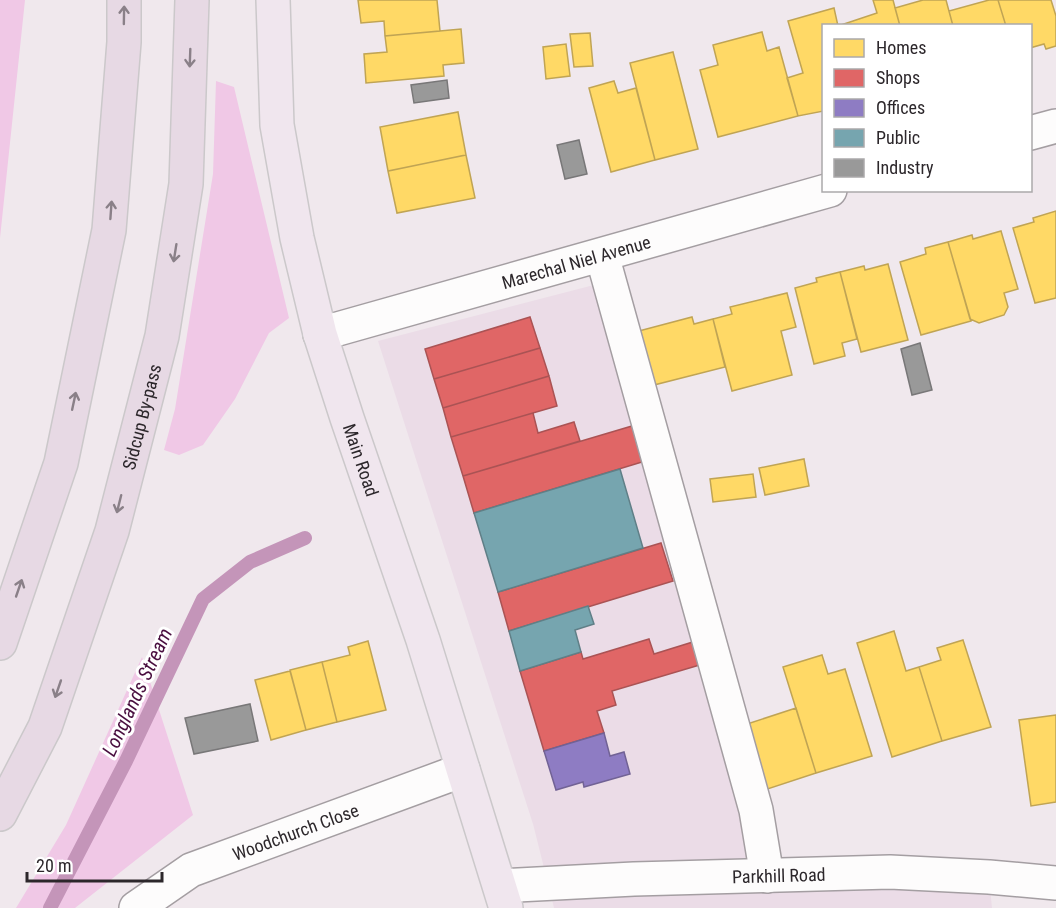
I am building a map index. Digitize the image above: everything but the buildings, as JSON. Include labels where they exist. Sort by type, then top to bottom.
[{"type":"highway","points":[[0,643],[61,463],[110,230],[124,42],[124,0]]},
{"type":"highway","name":"Sidcup By-pass","points":[[0,814],[45,727],[105,553],[162,336],[186,184],[192,0]]},
{"type":"main road","name":"Main Road","points":[[273,0],[277,125],[297,238],[320,334],[423,640],[503,897]]},
{"type":"street","points":[[1032,132],[1056,126]]},
{"type":"street","name":"Marechal Niel Avenue","points":[[320,334],[823,192]]},
{"type":"street","points":[[602,255],[756,810],[767,876]]},
{"type":"street","name":"Woodchurch Close","points":[[136,908],[191,870],[463,770]]},
{"type":"street","name":"Parkhill Road","points":[[503,897],[634,879],[890,872],[1056,883]]},
{"type":"shaded area","points":[[0,0],[25,0],[0,238]]},
{"type":"shaded area","points":[[216,81],[234,87],[289,318],[269,333],[235,399],[203,445],[179,455],[164,450],[175,409],[213,174]]},
{"type":"shaded area","points":[[617,279],[777,875],[989,877],[992,908],[554,908],[533,824],[378,341]]},
{"type":"shaded area","points":[[142,657],[193,815],[75,908],[16,908],[66,825]]},
{"type":"waterway","name":"Longlands Stream","points":[[50,908],[126,761],[203,599],[250,562],[305,538]]}]
